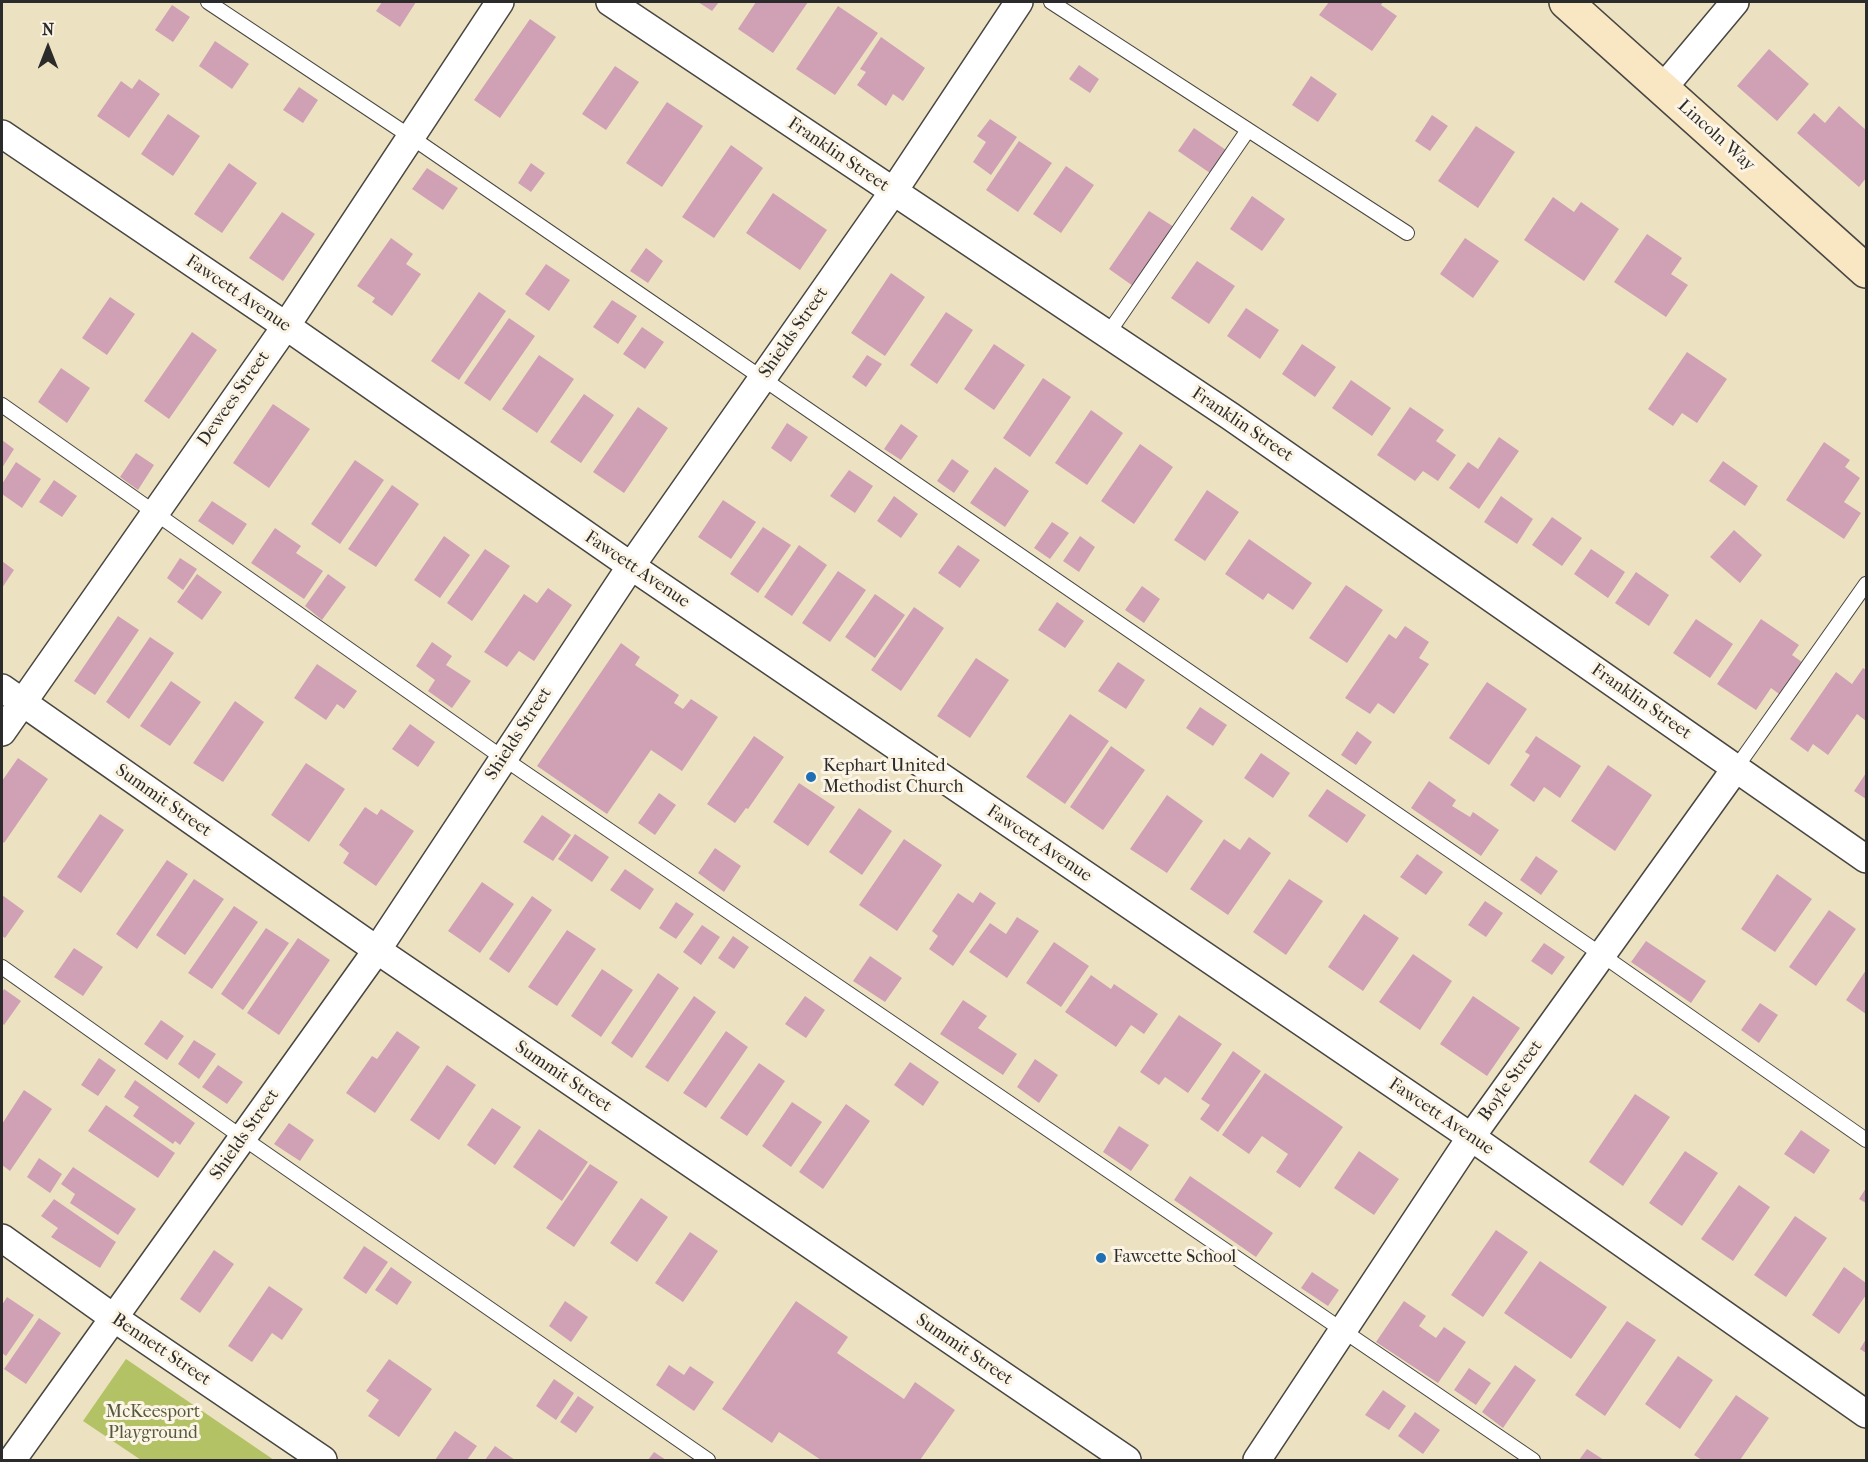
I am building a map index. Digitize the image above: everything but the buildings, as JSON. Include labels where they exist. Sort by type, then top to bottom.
[{"type":"main road","name":"Lincoln Way","points":[[1566,2],[1866,271]]},
{"type":"street","name":"Dewees Street","points":[[2,732],[12,695],[155,513],[286,326],[500,2]]},
{"type":"street","name":"Franklin Street","points":[[610,2],[1230,416],[1866,859]]},
{"type":"street","name":"Shields Street","points":[[12,1461],[377,950],[631,566],[893,192],[1018,2]]},
{"type":"street","points":[[1663,88],[1735,2]]},
{"type":"street","name":"Fawcett Avenue","points":[[2,134],[286,326],[631,566],[1471,1137],[1866,1414]]},
{"type":"street","name":"Summit Street","points":[[12,695],[377,950],[1127,1461]]},
{"type":"street","name":"Boyle Street","points":[[1257,1461],[1471,1137],[1736,768]]},
{"type":"street","name":"Bennett Street","points":[[2,1238],[114,1318],[323,1461]]},
{"type":"lane","points":[[208,2],[411,137],[1602,955],[1866,1140]]},
{"type":"lane","points":[[1051,2],[1407,233]]},
{"type":"lane","points":[[1107,335],[1248,130]]},
{"type":"lane","points":[[2,405],[503,758],[1533,1461]]},
{"type":"lane","points":[[1736,768],[1866,585]]},
{"type":"lane","points":[[2,967],[243,1138],[708,1461]]},
{"type":"green space","name":"McKeesport Playground","points":[[126,1359],[274,1460],[141,1460],[83,1421]]},
{"type":"place","name":"Kephart United Methodist Church","points":[[811,777]]},
{"type":"place","name":"Fawcette School","points":[[1101,1258]]}]
